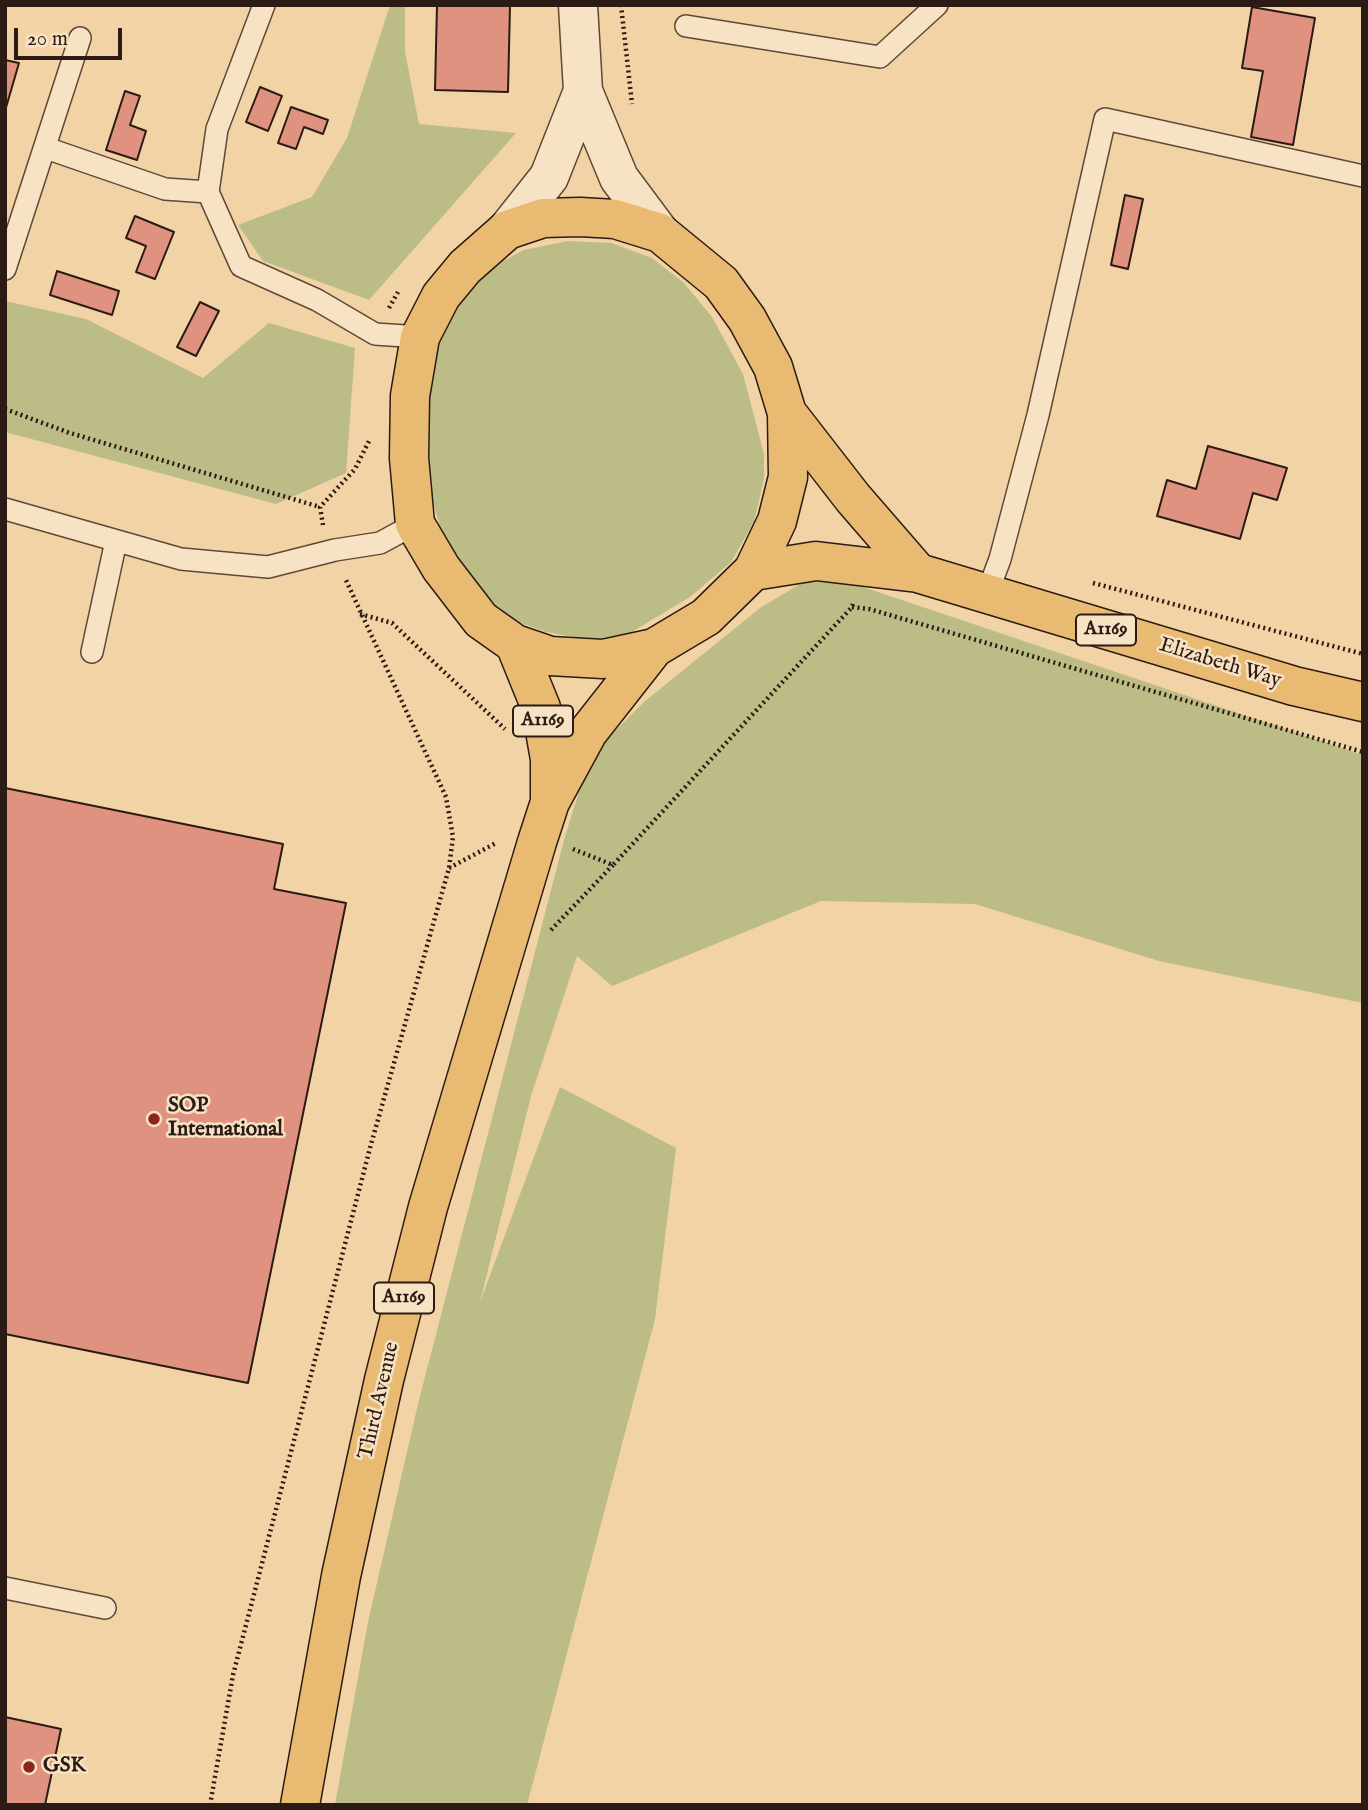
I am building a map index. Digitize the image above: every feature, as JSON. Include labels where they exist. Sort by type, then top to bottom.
[{"type":"main road","points":[[580,217],[615,219],[660,233],[721,283],[747,319],[773,367],[787,413],[788,477],[777,521],[753,572],[706,617],[654,648],[603,659],[550,656],[515,644],[481,620],[441,568],[415,524],[409,458],[410,396],[420,337],[440,296],[457,276],[507,230],[543,218],[580,217]]},
{"type":"main road","points":[[787,413],[918,573]]},
{"type":"main road","name":"Elizabeth Way","points":[[753,572],[816,561],[918,573],[1294,686],[1363,702]]},
{"type":"main road","name":"Third Avenue","points":[[515,644],[541,708],[550,760],[550,802]]},
{"type":"main road","name":"Third Avenue","points":[[300,1805],[341,1576],[384,1380],[428,1208],[550,802],[588,732],[654,648]]},
{"type":"street","points":[[578,5],[583,91],[619,178],[660,233]]},
{"type":"street","points":[[507,230],[549,177],[583,91]]},
{"type":"lane","points":[[264,5],[217,129],[208,192],[241,266],[317,300],[375,334],[420,337]]},
{"type":"lane","points":[[686,26],[880,57],[936,5]]},
{"type":"lane","points":[[5,269],[80,38]]},
{"type":"lane","points":[[987,594],[1000,559],[1038,415],[1105,119],[1363,176]]},
{"type":"lane","points":[[46,148],[165,189],[208,192]]},
{"type":"lane","points":[[5,509],[181,559],[268,567],[380,543],[415,524]]},
{"type":"lane","points":[[92,652],[116,541]]},
{"type":"lane","points":[[5,1588],[106,1608]]},
{"type":"path","points":[[621,5],[622,37],[632,111]]},
{"type":"path","points":[[5,409],[70,433],[320,507]]},
{"type":"path","points":[[1081,580],[1363,654]]},
{"type":"path","points":[[210,1805],[233,1675],[370,1148],[449,868],[453,837],[446,797],[348,586]]},
{"type":"path","points":[[548,923],[545,936],[852,607],[856,596]]},
{"type":"path","points":[[852,607],[869,609],[1363,752]]},
{"type":"path","points":[[360,614],[392,623],[510,737]]},
{"type":"path","points":[[449,868],[497,843]]},
{"type":"path","points":[[565,860],[569,847],[613,865]]},
{"type":"green space","points":[[390,5],[405,5],[405,52],[419,124],[516,133],[369,300],[263,261],[238,225],[312,197],[347,138]]},
{"type":"green space","points":[[568,241],[611,243],[652,258],[684,283],[712,317],[743,374],[764,454],[764,479],[754,522],[731,562],[690,597],[630,633],[590,640],[546,632],[513,620],[476,593],[446,548],[431,495],[424,433],[437,339],[457,299],[490,268],[524,250]]},
{"type":"green space","points":[[5,301],[86,319],[203,378],[269,323],[355,348],[346,473],[276,504],[5,432]]},
{"type":"green space","points":[[805,581],[854,584],[1363,755],[1363,1003],[1159,961],[975,904],[821,901],[612,986],[577,956],[531,1096],[480,1302],[560,1087],[676,1148],[655,1319],[527,1805],[335,1805],[368,1622],[418,1404],[564,840],[590,756],[644,702],[760,608]]},
{"type":"building","points":[[437,5],[510,5],[508,92],[435,90]]},
{"type":"building","points":[[1252,7],[1315,18],[1293,145],[1251,137],[1263,71],[1242,68]]},
{"type":"building","points":[[5,60],[19,63],[5,111]]},
{"type":"building","points":[[260,87],[282,96],[268,131],[246,122]]},
{"type":"building","points":[[125,91],[140,96],[130,125],[146,131],[137,160],[106,150]]},
{"type":"building","points":[[291,107],[328,120],[323,134],[304,127],[296,149],[278,143]]},
{"type":"building","points":[[1125,195],[1143,199],[1128,269],[1111,265]]},
{"type":"building","points":[[135,216],[174,232],[155,279],[136,272],[146,246],[126,238]]},
{"type":"building","points":[[57,271],[119,291],[112,315],[50,295]]},
{"type":"building","points":[[200,302],[219,311],[196,356],[177,347]]},
{"type":"building","points":[[1208,446],[1287,468],[1277,500],[1253,493],[1240,539],[1157,516],[1167,480],[1196,489]]},
{"type":"building","name":"SOP International","points":[[5,788],[283,844],[274,889],[346,903],[248,1383],[5,1334]]},
{"type":"building","name":"GSK","points":[[5,1717],[61,1729],[45,1805],[5,1805]]},
{"type":"place","name":"SOP International","points":[[154,1119]]},
{"type":"place","name":"GSK","points":[[29,1767]]}]
